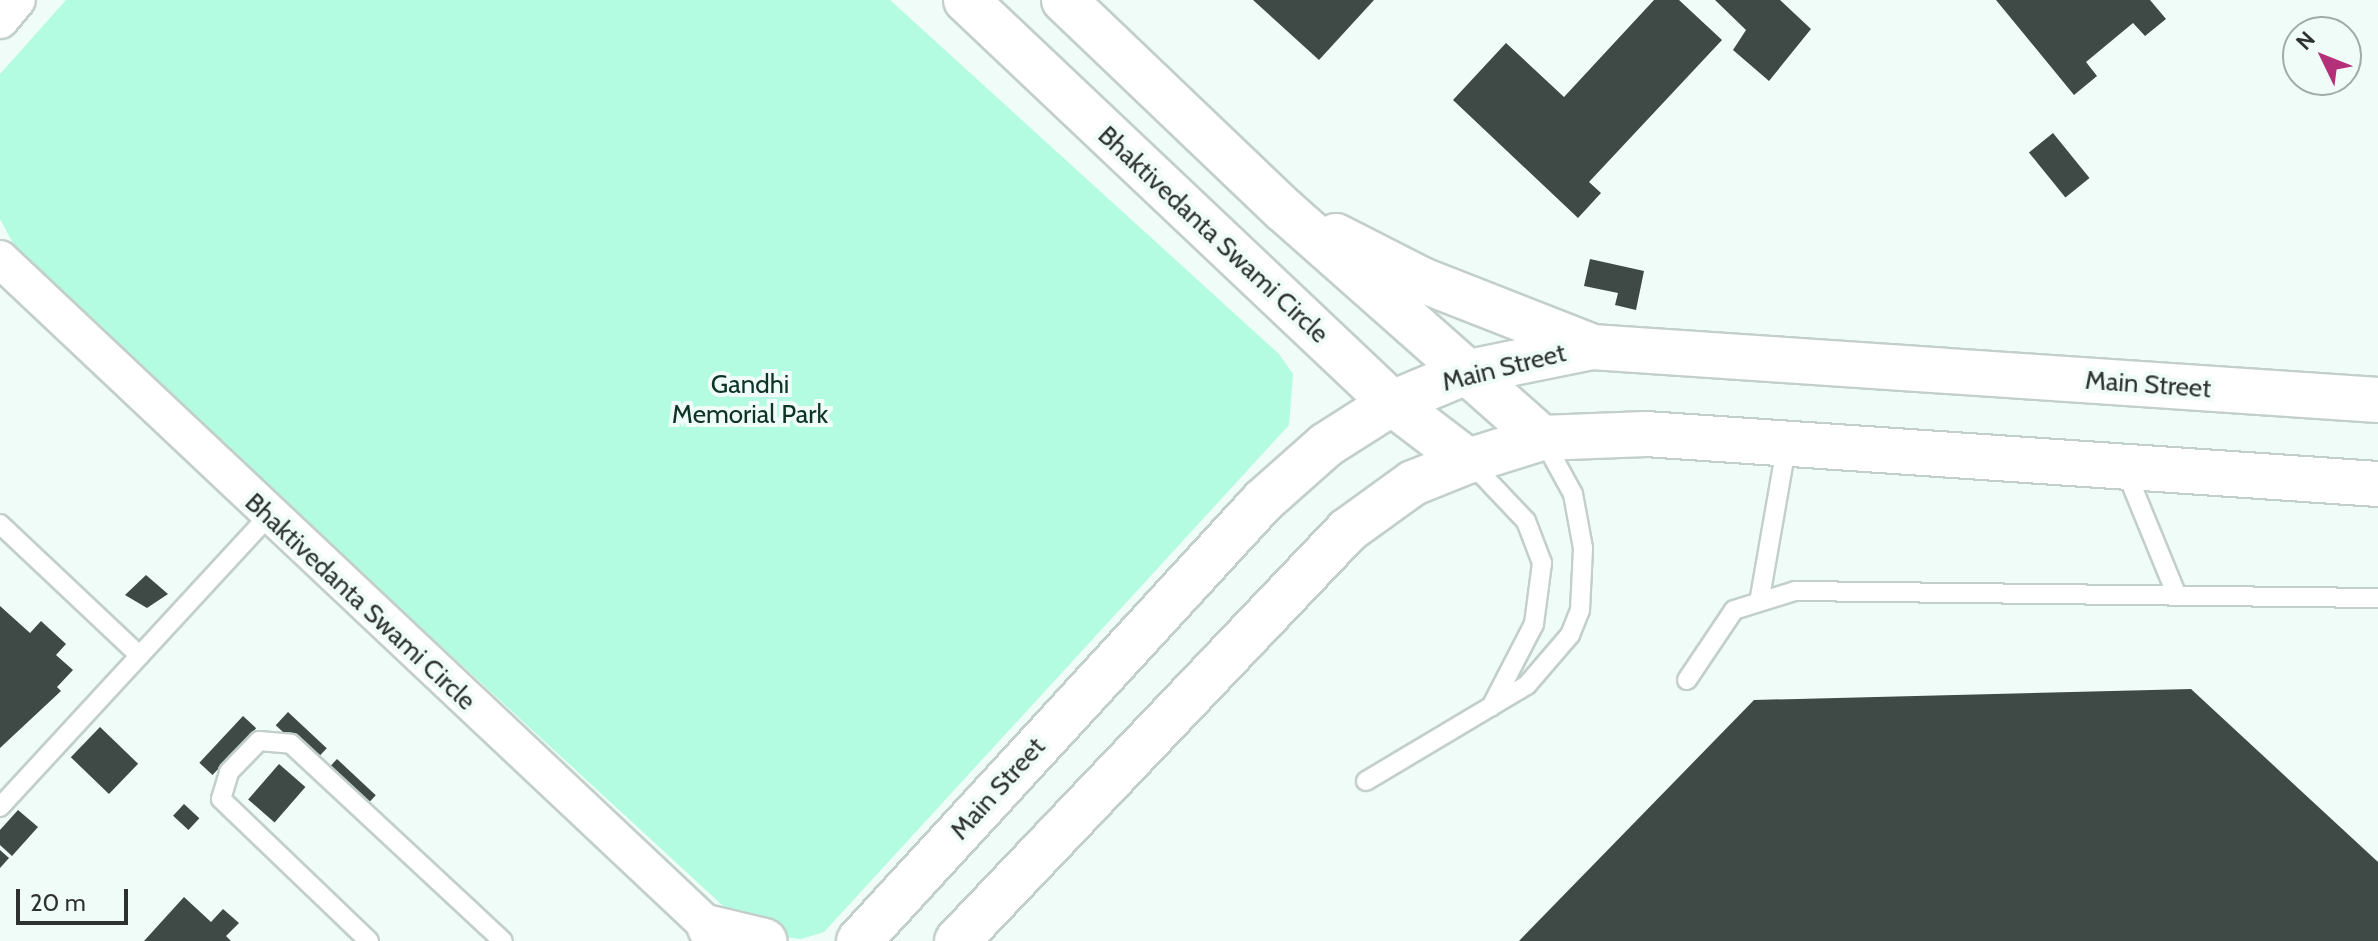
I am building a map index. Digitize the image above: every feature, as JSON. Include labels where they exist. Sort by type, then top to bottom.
[{"type":"street","points":[[0,20],[17,0]]},
{"type":"street","name":"Bhaktivedanta Swami Circle","points":[[966,0],[1392,403],[1468,461]]},
{"type":"street","points":[[1073,5],[1284,210],[1464,373],[1542,438]]},
{"type":"street","points":[[1284,210],[1422,280],[1592,347]]},
{"type":"street","name":"Bhaktivedanta Swami Circle","points":[[0,259],[268,517],[717,935]]},
{"type":"street","name":"Main Street","points":[[859,941],[1263,501],[1326,445],[1392,403],[1464,373],[1592,347],[2378,400]]},
{"type":"street","points":[[957,941],[1348,530],[1413,483],[1468,461],[1542,438],[1646,434],[2122,463],[2378,484]]},
{"type":"street","points":[[717,935],[764,941]]},
{"type":"lane","points":[[1366,781],[1490,709],[1549,665],[1580,610],[1579,519],[1565,473],[1542,438]]},
{"type":"lane","points":[[1760,597],[1787,442]]},
{"type":"lane","points":[[1468,461],[1526,521],[1542,563],[1534,624],[1490,709]]},
{"type":"lane","points":[[2122,463],[2177,596]]},
{"type":"lane","points":[[0,807],[268,517]]},
{"type":"lane","points":[[0,524],[140,656]]},
{"type":"lane","points":[[1687,680],[1717,627],[1760,597],[1795,591],[2378,598]]},
{"type":"lane","points":[[369,941],[221,799],[229,772],[259,741],[291,744],[503,941]]},
{"type":"green space","name":"Gandhi Memorial Park","points":[[66,0],[890,0],[1279,354],[1293,374],[1289,425],[824,932],[801,939],[767,935],[733,915],[22,260],[0,219],[0,74]]},
{"type":"building","points":[[1253,0],[1374,0],[1319,60]]},
{"type":"building","points":[[1654,0],[1679,0],[1722,40],[1589,182],[1601,193],[1578,218],[1453,100],[1506,43],[1564,97]]},
{"type":"building","points":[[1715,0],[1780,0],[1811,29],[1769,81],[1733,50],[1746,30]]},
{"type":"building","points":[[1996,0],[2150,0],[2166,19],[2145,36],[2133,23],[2086,62],[2097,76],[2074,95]]},
{"type":"building","points":[[2053,133],[2090,178],[2065,198],[2029,153]]},
{"type":"building","points":[[1590,259],[1644,271],[1636,310],[1615,305],[1618,293],[1584,286]]},
{"type":"building","points":[[146,575],[168,594],[147,608],[125,595]]},
{"type":"building","points":[[0,606],[30,633],[41,621],[66,644],[56,655],[73,670],[57,687],[61,691],[0,748]]},
{"type":"building","points":[[2191,689],[2378,862],[2378,941],[1519,941],[1754,700]]},
{"type":"building","points":[[288,712],[327,748],[314,761],[276,725]]},
{"type":"building","points":[[243,716],[256,728],[213,775],[199,763]]},
{"type":"building","points":[[100,727],[138,764],[109,794],[71,757]]},
{"type":"building","points":[[337,759],[376,795],[363,808],[325,772]]},
{"type":"building","points":[[279,764],[305,787],[275,822],[248,799]]},
{"type":"building","points":[[184,804],[199,818],[188,830],[173,816]]},
{"type":"building","points":[[18,810],[38,827],[12,856],[0,845],[0,830]]},
{"type":"building","points":[[0,850],[9,858],[0,868]]},
{"type":"building","points":[[184,897],[211,922],[223,909],[239,923],[226,936],[231,941],[144,941]]}]
